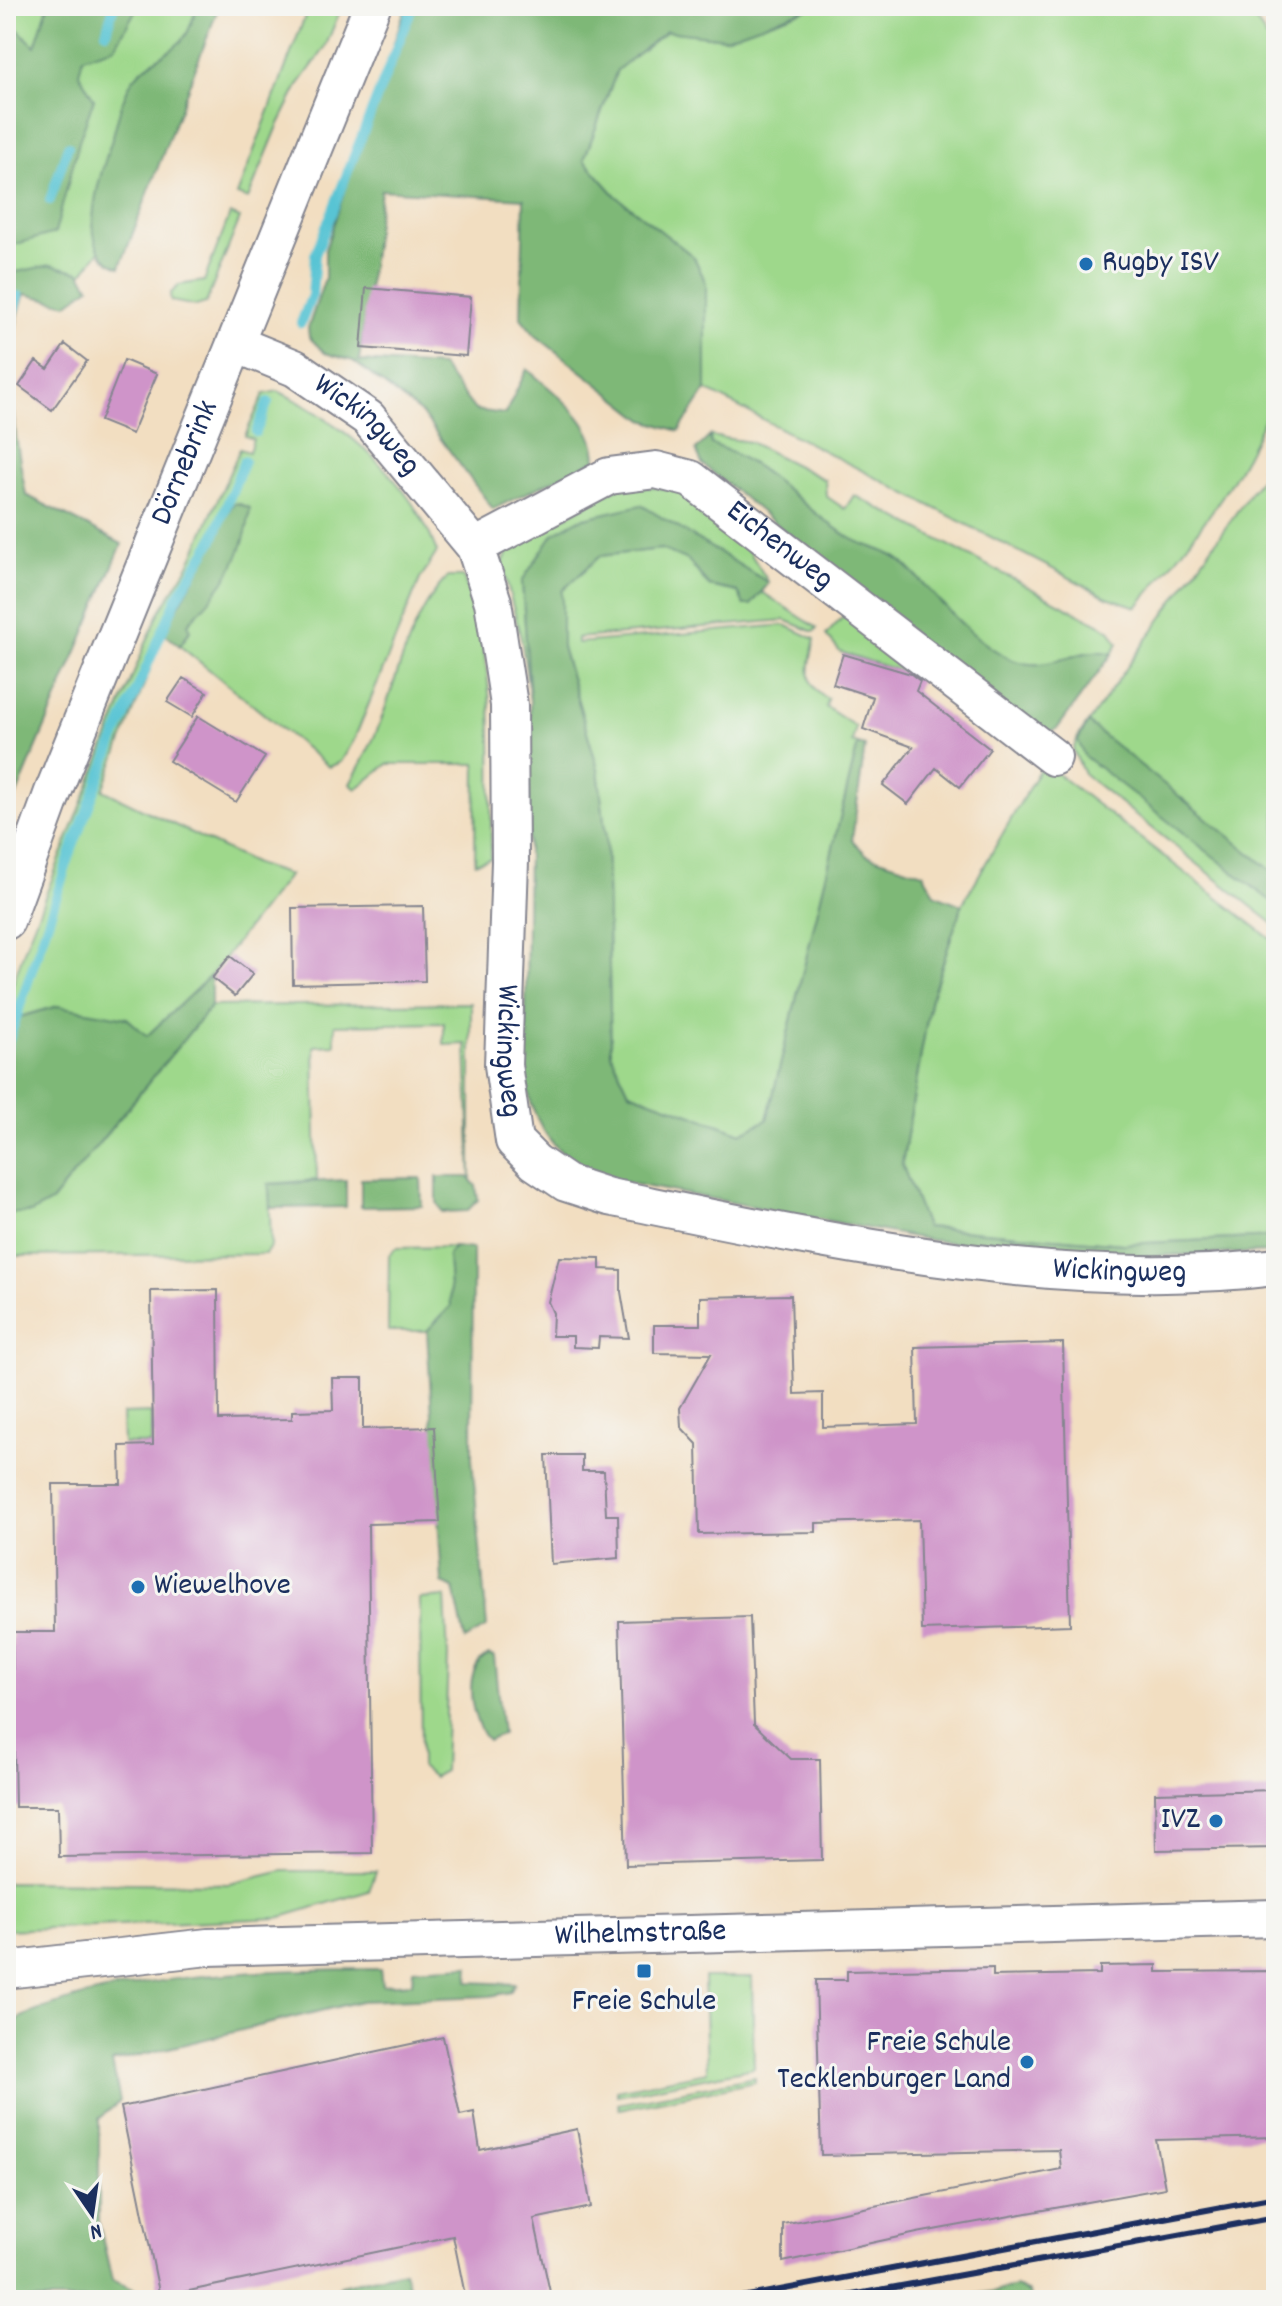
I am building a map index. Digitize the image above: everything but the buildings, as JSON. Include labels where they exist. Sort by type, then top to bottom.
[{"type":"street","name":"Dörnebrink","points":[[6,921],[53,792],[372,6]]},
{"type":"street","name":"Wickingweg","points":[[236,344],[295,368],[368,418],[475,547],[493,602],[509,705],[510,861],[503,1065],[514,1141],[535,1162],[566,1183],[609,1197],[927,1255],[1068,1272],[1238,1272],[1276,1267]]},
{"type":"street","name":"Eichenweg","points":[[475,547],[609,476],[656,470],[691,479],[1053,757]]},
{"type":"street","name":"Wilhelmstraße","points":[[6,1970],[208,1947],[1276,1918]]},
{"type":"green space","points":[[6,6],[208,6],[115,231],[72,287],[6,286]]},
{"type":"green space","points":[[48,6],[138,6],[115,47],[83,57],[79,73],[94,99],[80,138],[55,233],[6,247],[6,124],[14,102],[6,93],[6,18],[35,46]]},
{"type":"green space","points":[[197,6],[219,6],[120,267],[105,258],[97,245],[93,228],[97,189],[121,106],[139,72],[186,35]]},
{"type":"green space","points":[[309,6],[342,6],[325,48],[299,84],[278,126],[248,199],[237,195]]},
{"type":"green space","points":[[406,6],[815,6],[725,38],[666,31],[617,70],[584,160],[616,196],[694,257],[706,283],[706,390],[679,431],[644,420],[535,335],[521,318],[524,199],[381,190],[359,361],[441,366],[475,410],[505,414],[527,369],[572,408],[589,432],[594,446],[596,460],[493,509],[422,414],[353,361],[325,353],[309,337],[308,328],[325,278],[325,250]]},
{"type":"green space","points":[[815,6],[1245,6],[1276,51],[1276,383],[1253,444],[1237,473],[1199,529],[1137,607],[1107,597],[706,390],[706,283],[694,258],[616,196],[584,160],[617,70],[667,31],[725,38]]},
{"type":"green space","points":[[230,214],[240,218],[206,303],[196,306],[171,301],[170,294],[179,285],[204,281]]},
{"type":"green space","points":[[51,265],[80,272],[90,287],[67,304],[25,294],[17,319],[11,369],[12,394],[26,495],[122,544],[6,820],[6,274]]},
{"type":"green space","points":[[278,391],[327,420],[373,457],[411,501],[437,552],[420,579],[354,740],[341,762],[329,767],[180,646],[190,631],[188,624],[232,505],[167,626],[103,790],[255,864],[289,875],[211,975],[147,1036],[58,1006],[6,1021],[6,1004],[27,942],[143,650],[160,611],[189,565],[240,449],[249,452],[253,439],[245,436],[264,394]]},
{"type":"green space","points":[[710,436],[750,442],[825,480],[826,496],[845,509],[854,495],[1110,630],[1118,643],[1112,654],[1086,653],[1047,663],[1017,662],[1001,654],[961,623],[902,562],[847,536],[766,473],[710,444]]},
{"type":"green space","points":[[710,436],[711,444],[766,473],[847,536],[902,562],[961,623],[1001,654],[1017,662],[1032,664],[1086,653],[1112,654],[1057,729],[1044,735],[1030,729],[702,464],[696,450]]},
{"type":"green space","points":[[1276,456],[1276,926],[1084,774],[1073,750],[1078,737]]},
{"type":"green space","points":[[622,485],[681,490],[737,532],[769,583],[641,505],[522,581],[530,700],[522,642],[502,564],[510,548]]},
{"type":"green space","points":[[237,503],[250,508],[238,557],[222,585],[188,623],[190,630],[180,646],[165,634],[167,626],[232,505]]},
{"type":"green space","points":[[641,505],[769,583],[751,605],[744,605],[738,592],[709,586],[688,560],[661,549],[600,556],[562,591],[562,647],[598,769],[606,838],[611,1054],[629,1092],[741,1133],[767,1120],[858,744],[865,746],[852,840],[867,855],[923,873],[936,895],[962,905],[930,1002],[902,1164],[926,1227],[1123,1244],[1276,1237],[1276,1252],[1086,1258],[930,1240],[612,1180],[577,1163],[551,1141],[534,1111],[525,1073],[530,700],[522,581],[553,534],[580,519]]},
{"type":"green space","points":[[661,549],[688,560],[709,586],[738,592],[751,604],[762,592],[817,628],[814,632],[785,620],[577,638],[577,643],[785,625],[815,639],[810,673],[814,687],[828,699],[826,707],[856,727],[852,742],[858,744],[767,1120],[742,1133],[629,1092],[611,1054],[606,838],[598,769],[562,647],[561,591],[600,556]]},
{"type":"green space","points":[[448,577],[463,577],[475,610],[488,680],[491,858],[475,863],[476,764],[388,764],[356,789],[350,784],[378,728],[415,627],[435,591]]},
{"type":"green space","points":[[851,608],[921,665],[915,676],[840,652],[826,635]]},
{"type":"green space","points":[[1088,723],[1276,874],[1276,905],[1084,756],[1078,740]]},
{"type":"green space","points":[[1043,763],[1276,943],[1276,1237],[1123,1244],[926,1227],[902,1164],[930,1002],[962,905]]},
{"type":"green space","points":[[211,975],[211,1006],[51,1202],[31,1213],[6,1213],[6,1021],[58,1006],[127,1018],[147,1036]]},
{"type":"green space","points":[[471,1003],[471,1180],[466,1044],[444,1045],[444,1023],[335,1025],[335,1045],[314,1046],[317,1180],[269,1184],[271,1246],[265,1254],[6,1256],[6,1213],[51,1202],[211,1006]]},
{"type":"green space","points":[[437,1177],[468,1177],[476,1186],[478,1200],[467,1211],[442,1212],[437,1202]]},
{"type":"green space","points":[[421,1178],[422,1206],[361,1207],[361,1179]]},
{"type":"green space","points":[[346,1180],[346,1207],[271,1208],[268,1184]]},
{"type":"green space","points":[[454,1247],[448,1254],[451,1306],[427,1331],[388,1331],[389,1255],[396,1248]]},
{"type":"green space","points":[[454,1247],[473,1249],[472,1459],[487,1627],[465,1640],[454,1588],[442,1583],[427,1331],[451,1306],[448,1254]]},
{"type":"green space","points":[[151,1413],[151,1444],[123,1444],[122,1414]]},
{"type":"green space","points":[[445,1597],[448,1656],[444,1771],[433,1777],[421,1767],[420,1599]]},
{"type":"green space","points":[[489,1655],[494,1657],[502,1734],[488,1741],[473,1709],[471,1683],[474,1671]]},
{"type":"green space","points":[[283,1871],[376,1871],[369,1891],[278,1918],[6,1930],[6,1882],[229,1884]]},
{"type":"green space","points":[[469,1966],[468,1982],[515,1984],[510,1992],[490,1996],[361,2001],[112,2062],[120,2101],[99,2119],[99,2224],[112,2280],[158,2300],[6,2300],[6,2024],[93,1994],[189,1977],[288,1970],[380,1969],[382,1985],[412,1983],[413,1969]]},
{"type":"green space","points":[[704,1977],[752,1977],[754,2068],[617,2095],[617,2090],[707,2072]]},
{"type":"green space","points":[[755,2077],[755,2082],[619,2109],[618,2104]]},
{"type":"green space","points":[[404,2271],[412,2300],[324,2300],[341,2285]]},
{"type":"green space","points":[[1016,2287],[1029,2293],[1031,2300],[948,2300]]},
{"type":"waterway","points":[[106,32],[114,6]]},
{"type":"waterway","points":[[301,323],[312,295],[315,255],[413,6]]},
{"type":"waterway","points":[[50,200],[68,146]]},
{"type":"waterway","points":[[6,332],[19,296]]},
{"type":"waterway","points":[[256,432],[268,402]]},
{"type":"waterway","points":[[6,1048],[72,849],[115,739],[177,598],[213,540],[244,461]]},
{"type":"railway","points":[[726,2300],[1276,2197]]},
{"type":"railway","points":[[825,2300],[1276,2217]]},
{"type":"place","name":"Rugby ISV","points":[[1086,264]]},
{"type":"place","name":"Wiewelhove","points":[[138,1587]]},
{"type":"place","name":"IVZ","points":[[1216,1821]]},
{"type":"place","name":"Freie Schule","points":[[644,1971]]},
{"type":"place","name":"Freie Schule Tecklenburger Land","points":[[1027,2062]]}]
